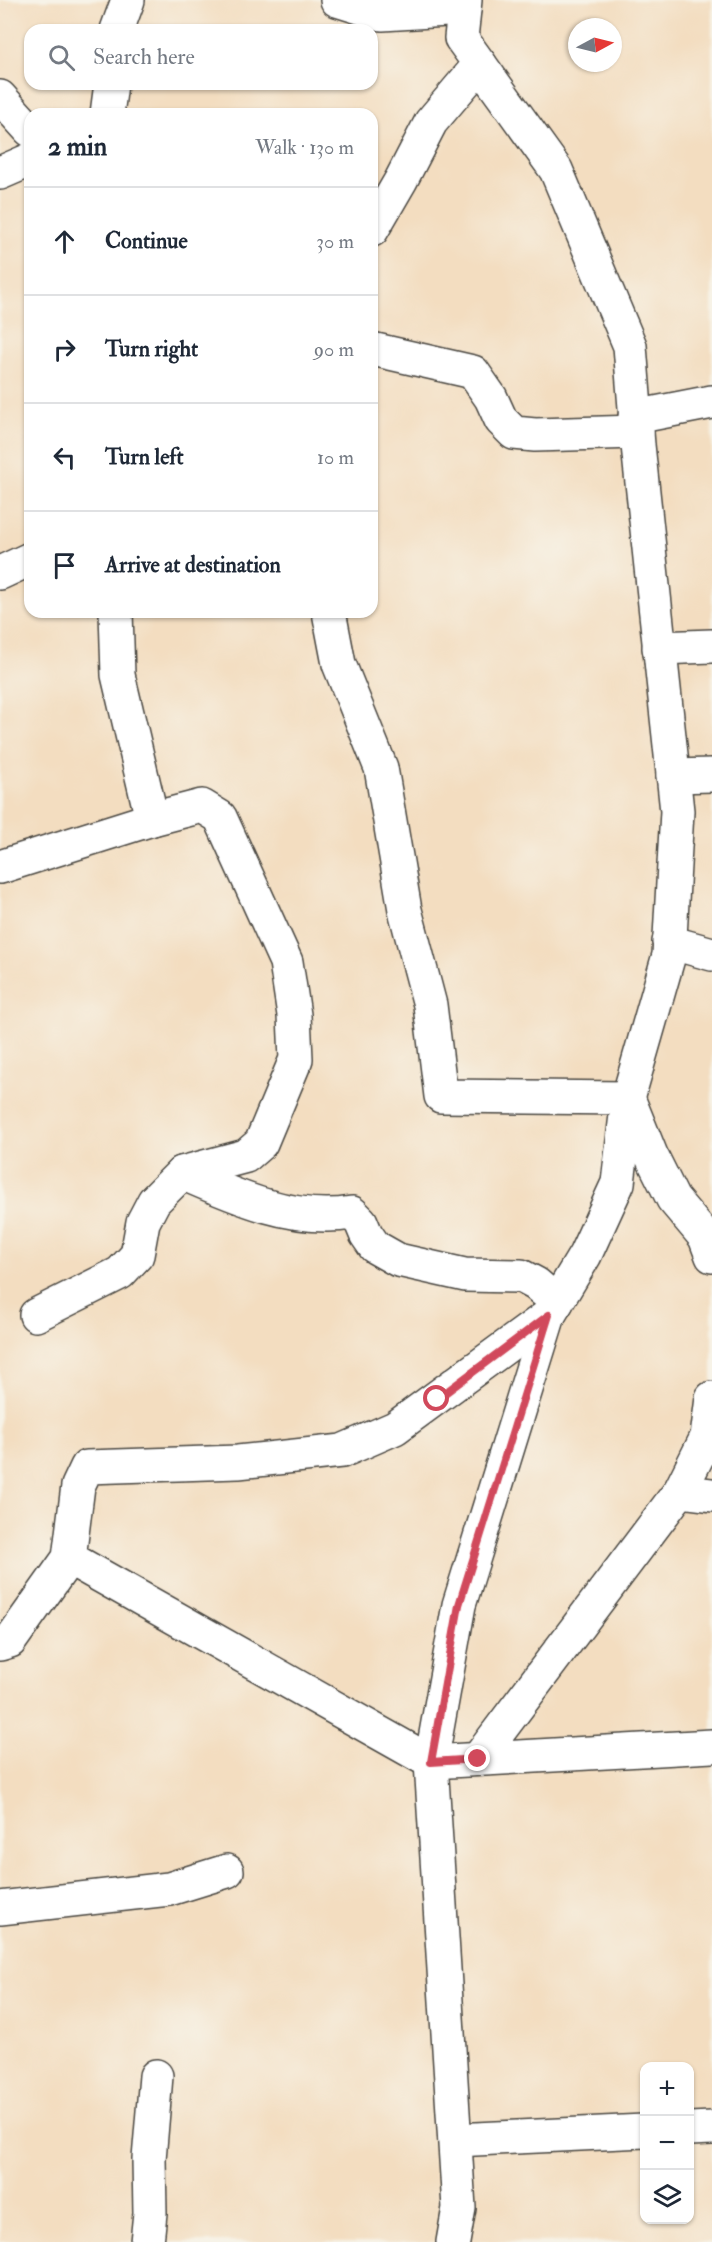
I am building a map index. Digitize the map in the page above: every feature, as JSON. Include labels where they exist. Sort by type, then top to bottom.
[{"type":"street","points":[[119,24],[128,0]]},
{"type":"street","points":[[337,0],[382,14],[464,4],[461,38],[556,170],[630,346],[636,424],[677,811],[669,955],[628,1098],[618,1183],[585,1255],[553,1308],[459,1605],[431,1762],[459,2208],[453,2242]]},
{"type":"street","points":[[378,220],[431,122],[480,64]]},
{"type":"street","points":[[108,108],[110,90]]},
{"type":"street","points":[[0,97],[24,123]]},
{"type":"street","points":[[0,173],[24,163]]},
{"type":"street","points":[[378,349],[473,372],[491,398],[501,420],[514,433],[535,435],[636,424],[712,402]]},
{"type":"street","points":[[0,573],[24,562]]},
{"type":"street","points":[[116,618],[118,675],[152,819]]},
{"type":"street","points":[[330,618],[339,664],[381,768],[405,910],[430,1005],[441,1096],[628,1098]]},
{"type":"street","points":[[659,648],[712,646]]},
{"type":"street","points":[[673,776],[712,775]]},
{"type":"street","points":[[0,867],[152,819],[202,806],[220,817],[286,962],[294,1015],[296,1059],[261,1143],[246,1156],[182,1173],[154,1201],[142,1222],[137,1256],[120,1273],[36,1315]]},
{"type":"street","points":[[669,942],[712,954]]},
{"type":"street","points":[[628,1098],[651,1155],[673,1200],[710,1243]]},
{"type":"street","points":[[182,1173],[221,1190],[294,1213],[342,1215],[352,1213],[361,1222],[375,1247],[398,1260],[465,1275],[521,1276],[536,1284],[553,1308]]},
{"type":"street","points":[[0,1644],[10,1641],[69,1558],[78,1486],[87,1467],[238,1462],[342,1451],[396,1428],[553,1308]]},
{"type":"street","points":[[478,1759],[680,1491],[707,1437],[712,1398]]},
{"type":"street","points":[[680,1491],[712,1495]]},
{"type":"street","points":[[69,1558],[431,1762],[712,1746]]},
{"type":"street","points":[[0,1908],[169,1889],[227,1871]]},
{"type":"street","points":[[147,2242],[150,2213],[149,2159],[156,2076]]},
{"type":"street","points":[[694,2129],[712,2128]]},
{"type":"street","points":[[455,2140],[640,2131]]},
{"type":"route","points":[[437,1399],[549,1315],[459,1605],[431,1762],[478,1759]]}]
